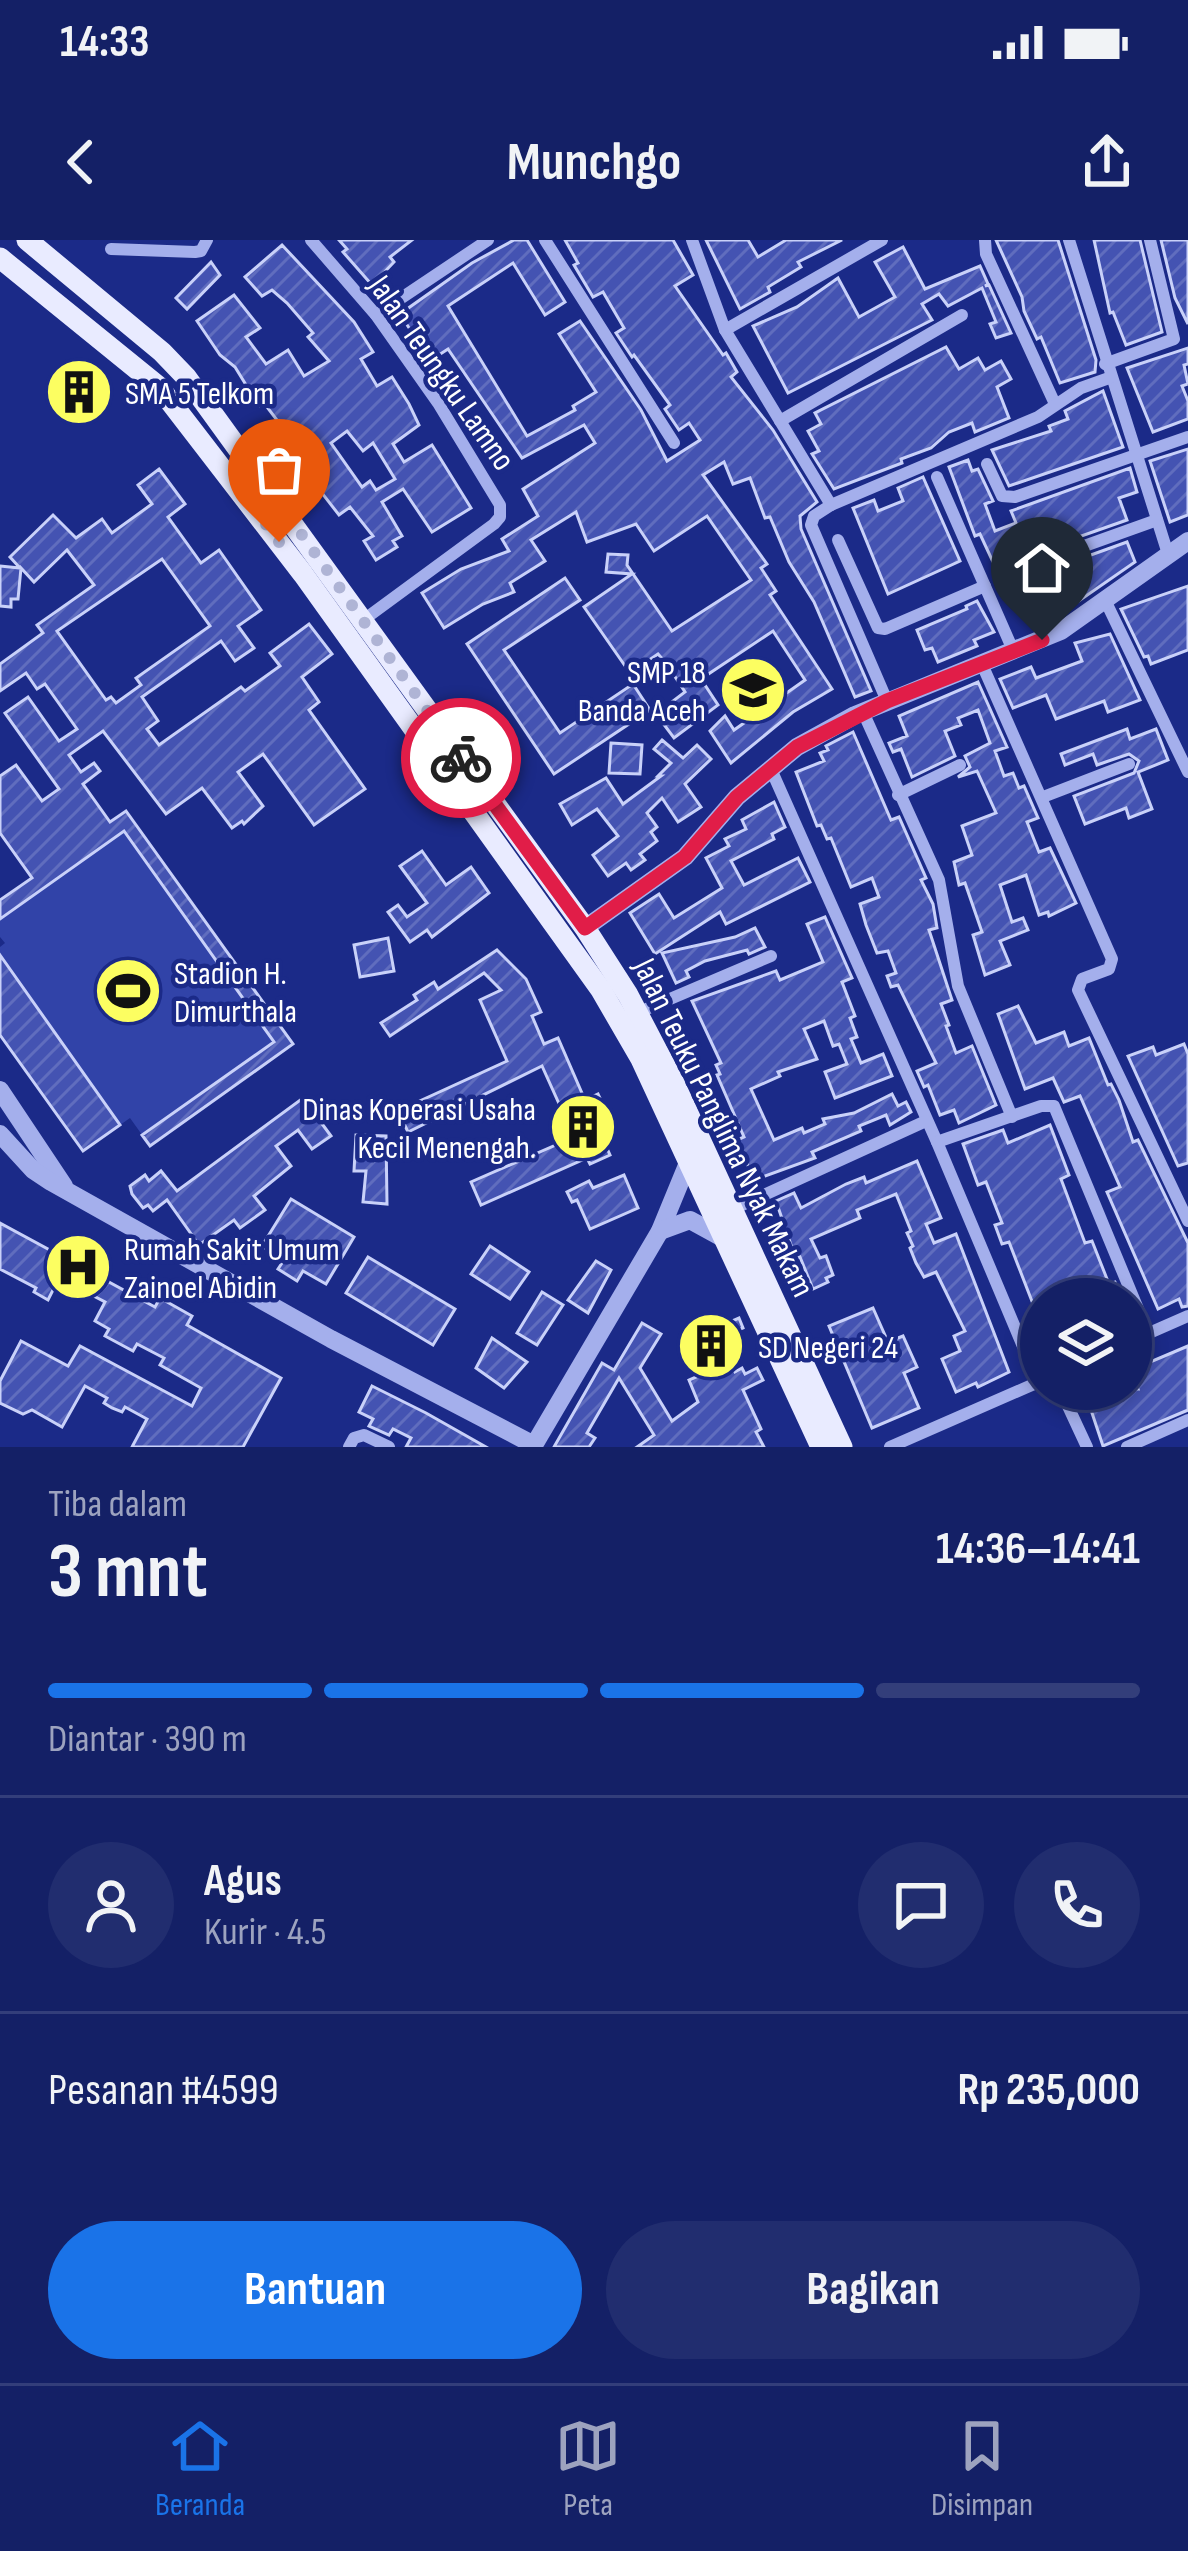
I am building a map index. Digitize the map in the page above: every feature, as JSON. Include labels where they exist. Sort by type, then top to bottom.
[{"type":"main road","name":"Jalan Teuku Panglima Nyak Makam","points":[[27,240],[162,352],[250,462],[585,928],[637,1012],[842,1447]]},
{"type":"main road","name":"Jalan Teuku Panglima Nyak Makam","points":[[0,257],[159,387],[231,477],[601,990],[641,1060],[820,1447]]},
{"type":"main road","points":[[231,477],[250,462]]},
{"type":"street","points":[[111,248],[194,252],[201,251],[207,240]]},
{"type":"street","name":"Jalan Teungku Lamno","points":[[311,240],[376,316],[438,403],[501,511],[494,524],[362,621]]},
{"type":"street","points":[[376,316],[488,240]]},
{"type":"street","points":[[545,240],[674,443]]},
{"type":"street","points":[[692,240],[725,330],[830,505]]},
{"type":"street","points":[[725,330],[882,240]]},
{"type":"street","points":[[985,240],[986,254],[1055,404]]},
{"type":"street","points":[[1069,240],[1168,554]]},
{"type":"street","points":[[887,701],[811,525],[814,516],[999,434],[1107,371],[1174,339],[1150,240]]},
{"type":"street","points":[[780,421],[962,315]]},
{"type":"street","points":[[987,464],[1000,494],[1015,497],[1188,437]]},
{"type":"street","points":[[937,477],[1013,650]]},
{"type":"street","points":[[1048,559],[1157,520]]},
{"type":"street","points":[[838,540],[878,628],[985,586]]},
{"type":"street","points":[[585,928],[685,857],[737,797],[814,736],[887,701],[1061,631],[1188,542]]},
{"type":"street","points":[[1105,600],[1188,772]]},
{"type":"street","points":[[981,662],[1112,959],[1109,968],[1082,979],[1078,989],[1188,1221]]},
{"type":"street","points":[[863,712],[939,880],[958,986],[1012,1117]]},
{"type":"street","points":[[1043,797],[1130,764]]},
{"type":"street","points":[[898,795],[960,765]]},
{"type":"street","points":[[770,767],[1020,1335]]},
{"type":"street","points":[[637,1012],[771,956]]},
{"type":"street","points":[[0,1090],[65,1187]]},
{"type":"street","points":[[937,1142],[1041,1106],[1055,1108],[1125,1278]]},
{"type":"street","points":[[731,1210],[926,1121]]},
{"type":"street","points":[[0,1134],[33,1170],[223,1280],[534,1446],[661,1231],[688,1163]]},
{"type":"street","points":[[661,1231],[690,1220],[721,1237]]},
{"type":"street","points":[[1152,1331],[1188,1316]]},
{"type":"street","points":[[890,1447],[1020,1391]]},
{"type":"street","points":[[1070,1410],[1087,1447]]},
{"type":"street","points":[[1127,1447],[1188,1420]]},
{"type":"street","points":[[349,1447],[354,1438],[364,1435],[389,1447]]},
{"type":"shaded area","name":"Stadion H. Dimurthala","points":[[126,811],[293,1044],[150,1146],[130,1118],[83,1151],[0,1035],[0,947],[5,943],[0,937],[0,900]]},
{"type":"building","points":[[339,240],[412,240],[390,257],[394,262],[372,285],[343,252],[347,249]]},
{"type":"building","points":[[514,240],[527,240],[565,302],[545,315],[513,263],[448,306],[527,436],[575,410],[573,406],[596,392],[559,334],[580,321],[641,410],[667,461],[700,440],[689,423],[679,430],[665,409],[670,405],[616,333],[624,328],[603,292],[593,297],[565,240],[673,240],[693,275],[675,286],[726,353],[737,372],[731,377],[773,430],[817,502],[800,516],[801,529],[871,691],[855,697],[814,602],[789,562],[770,517],[765,518],[750,478],[733,484],[724,462],[703,475],[767,564],[761,568],[776,591],[770,595],[832,689],[793,712],[731,763],[710,731],[725,716],[734,730],[805,680],[773,631],[701,679],[718,705],[674,738],[656,714],[685,692],[666,663],[658,654],[630,673],[584,607],[632,574],[606,572],[608,554],[628,555],[627,565],[672,631],[751,580],[707,516],[654,551],[636,524],[587,542],[576,512],[531,540],[545,561],[510,583],[514,592],[444,628],[422,593],[461,569],[509,551],[502,539],[538,516],[523,489],[595,443],[584,425],[522,458],[448,349],[425,364],[408,337],[413,334],[400,314]]},
{"type":"building","points":[[706,240],[748,240],[758,257],[786,240],[842,240],[798,262],[801,267],[740,309]]},
{"type":"building","points":[[996,240],[1058,240],[1096,360],[1095,372],[1060,383]]},
{"type":"building","points":[[1094,240],[1140,240],[1162,332],[1126,345],[1110,313]]},
{"type":"building","points":[[1161,240],[1188,240],[1188,324],[1175,298]]},
{"type":"building","points":[[282,245],[354,322],[373,352],[361,359],[377,386],[392,377],[409,404],[419,425],[393,444],[404,462],[432,445],[471,508],[432,532],[403,489],[382,502],[402,536],[393,541],[397,547],[376,560],[364,541],[373,536],[350,507],[339,515],[304,477],[310,472],[292,449],[284,444],[275,450],[265,436],[280,424],[264,403],[259,406],[197,321],[234,295],[260,328],[246,337],[266,364],[288,350],[304,376],[329,361],[287,303],[272,290],[262,296],[245,277]],"holes":[[[347,431],[363,451],[373,443],[395,479],[376,490],[370,481],[362,487],[331,443]]]},
{"type":"building","points":[[903,247],[925,289],[980,266],[985,286],[989,285],[1011,333],[996,338],[990,324],[996,322],[982,288],[948,306],[939,294],[922,304],[932,320],[788,393],[753,326],[797,307],[838,278],[859,317],[895,297],[875,262]]},
{"type":"building","points":[[211,262],[220,275],[187,309],[176,298]]},
{"type":"building","points":[[946,347],[959,369],[978,358],[985,370],[1001,361],[1011,379],[997,387],[1009,418],[975,432],[972,423],[949,432],[931,448],[901,459],[902,463],[834,489],[812,454],[819,451],[808,431],[821,424],[815,413]]},
{"type":"building","points":[[1188,348],[1188,364],[1184,365],[1188,384],[1182,386],[1188,419],[1153,432],[1127,368]]},
{"type":"building","name":"SMA 5 Telkom","points":[[66,364],[108,378],[92,421],[51,407]]},
{"type":"building","points":[[1103,391],[1123,447],[1009,486],[992,450],[1051,431],[1049,426],[1068,419],[1065,411]]},
{"type":"building","points":[[1188,449],[1188,515],[1170,522],[1150,461]]},
{"type":"building","points":[[968,460],[972,471],[978,469],[993,501],[985,504],[995,531],[1016,523],[1011,511],[1130,468],[1137,492],[1119,498],[1127,520],[1044,549],[1038,556],[1029,531],[1002,541],[1013,571],[1038,562],[1052,569],[1127,542],[1135,562],[1034,628],[1018,585],[1006,590],[980,534],[975,536],[949,467]]},
{"type":"building","points":[[159,469],[185,504],[168,517],[201,563],[219,550],[261,610],[238,626],[254,648],[235,661],[221,641],[142,697],[158,721],[147,729],[159,745],[241,687],[245,691],[280,666],[270,653],[309,624],[332,654],[302,677],[319,702],[309,710],[365,789],[314,825],[263,754],[238,772],[263,806],[244,824],[232,828],[202,788],[166,814],[103,731],[69,755],[81,772],[94,763],[100,771],[83,784],[110,822],[126,811],[293,1044],[150,1146],[142,1135],[274,1042],[124,831],[0,919],[0,900],[32,878],[0,833],[0,776],[16,765],[42,801],[59,789],[5,713],[28,697],[59,741],[77,729],[45,684],[37,689],[26,673],[0,691],[0,664],[43,633],[37,625],[94,585],[67,550],[34,582],[21,568],[18,599],[11,599],[11,607],[0,606],[0,566],[20,568],[10,557],[53,515],[76,538],[102,519],[112,533],[152,504],[138,485]],"holes":[[[162,559],[210,626],[136,678],[141,685],[116,703],[111,697],[106,700],[57,631]]]},
{"type":"building","points":[[923,477],[960,561],[888,594],[853,508],[874,500],[878,511],[903,501],[898,488]]},
{"type":"building","points":[[565,578],[580,600],[504,650],[560,733],[633,684],[650,710],[554,774],[467,644]]},
{"type":"building","points":[[1188,586],[1188,650],[1151,664],[1121,609]]},
{"type":"building","points":[[977,601],[994,632],[974,640],[977,646],[938,662],[932,648],[925,650],[917,630]]},
{"type":"building","points":[[1110,634],[1140,700],[1108,712],[1104,701],[1056,719],[1046,695],[1013,708],[1000,679],[1031,667],[1036,678],[1082,661],[1075,643]]},
{"type":"building","points":[[978,682],[1007,747],[995,751],[1004,776],[1013,773],[1019,788],[1024,786],[1038,818],[1027,822],[1039,852],[1050,848],[1076,903],[1049,916],[1048,912],[1039,915],[1026,875],[1000,885],[1012,922],[1023,918],[1028,930],[1000,941],[1010,965],[985,975],[973,935],[982,932],[965,883],[959,885],[954,862],[972,855],[962,826],[996,813],[977,771],[958,777],[970,767],[965,756],[990,743],[978,710],[958,718],[961,725],[945,731],[955,756],[912,777],[901,749],[893,752],[889,743],[907,736],[899,716]]},
{"type":"building","points":[[1127,729],[1130,739],[1156,729],[1168,760],[1138,772],[1152,809],[1129,818],[1126,808],[1085,824],[1074,796],[1134,773],[1139,761],[1129,754],[1097,765],[1093,754],[1065,765],[1061,754]]},
{"type":"building","points":[[853,732],[891,820],[899,817],[926,878],[921,880],[933,904],[937,928],[929,930],[952,1000],[941,1004],[956,1053],[972,1046],[996,1105],[959,1123],[954,1110],[940,1115],[917,1071],[936,1063],[898,985],[891,987],[887,976],[896,973],[888,951],[877,953],[866,925],[860,904],[879,897],[872,878],[851,887],[831,838],[817,826],[796,772],[824,761],[820,753],[828,750],[826,746]]},
{"type":"building","points":[[662,740],[683,758],[697,745],[711,759],[685,784],[701,807],[678,822],[662,798],[647,813],[657,827],[651,832],[657,841],[640,854],[645,860],[631,870],[626,863],[608,876],[593,855],[618,836],[597,809],[572,825],[560,804],[606,778],[623,804],[671,763],[654,749]]},
{"type":"building","points":[[611,743],[642,745],[640,774],[609,773]]},
{"type":"building","points":[[774,802],[785,827],[772,834],[774,839],[731,861],[744,885],[798,858],[810,882],[726,924],[720,912],[655,954],[630,913],[659,894],[674,918],[722,888],[706,858],[729,846],[725,839],[746,829],[742,820]]},
{"type":"building","points":[[422,851],[446,885],[471,867],[489,893],[432,937],[427,930],[410,942],[388,912],[398,905],[407,917],[427,903],[400,866]]},
{"type":"building","points":[[825,917],[852,978],[842,982],[855,1016],[850,1018],[857,1037],[851,1039],[861,1063],[883,1054],[892,1076],[835,1098],[825,1072],[847,1064],[839,1044],[833,1046],[824,1021],[804,1029],[817,1059],[778,1072],[780,1076],[751,1089],[774,1140],[802,1128],[804,1133],[825,1124],[823,1119],[854,1113],[892,1094],[898,1106],[906,1102],[911,1112],[890,1125],[886,1115],[859,1126],[861,1131],[812,1152],[815,1158],[754,1180],[737,1140],[744,1137],[717,1075],[716,1065],[721,1063],[692,1001],[776,971],[780,980],[823,962],[807,924]]},
{"type":"building","points":[[755,928],[765,947],[705,961],[676,983],[662,953],[735,937]]},
{"type":"building","points":[[388,938],[394,971],[360,977],[354,945]]},
{"type":"building","points":[[497,950],[526,979],[541,1012],[532,1016],[544,1044],[558,1038],[585,1100],[598,1094],[606,1111],[593,1117],[610,1155],[590,1164],[587,1158],[481,1205],[471,1182],[574,1137],[542,1066],[408,1132],[398,1111],[507,1061],[480,1000],[501,990],[484,973],[390,1036],[381,1023],[417,1000],[414,995],[434,982],[438,989]]},
{"type":"building","points":[[0,955],[120,1125],[83,1151],[0,1035]]},
{"type":"building","points":[[1018,1006],[1036,1043],[1064,1032],[1069,1046],[1089,1038],[1133,1142],[1138,1140],[1188,1243],[1188,1306],[1182,1307],[1179,1299],[1158,1309],[1152,1278],[1144,1278],[1107,1192],[1120,1187],[1080,1096],[1064,1102],[1053,1078],[1025,1089],[998,1014]]},
{"type":"building","points":[[1184,1044],[1188,1054],[1188,1163],[1178,1166],[1128,1056],[1153,1047],[1156,1055]]},
{"type":"building","points":[[303,1098],[331,1136],[312,1149],[298,1130],[276,1146],[291,1166],[254,1196],[265,1210],[240,1228],[234,1220],[199,1245],[167,1200],[153,1211],[148,1205],[143,1208],[132,1194],[130,1186],[145,1175],[149,1181],[161,1171],[177,1191]]},
{"type":"building","points":[[1050,1125],[1069,1175],[1061,1179],[1085,1243],[1092,1241],[1107,1278],[1023,1278],[1009,1242],[1002,1244],[995,1225],[1002,1223],[986,1182],[978,1185],[963,1144],[1003,1130],[1008,1143]]},
{"type":"building","points":[[356,1135],[386,1136],[387,1204],[363,1202],[366,1171],[354,1171]]},
{"type":"building","points":[[917,1161],[941,1218],[926,1224],[934,1243],[956,1234],[1009,1372],[956,1392],[942,1359],[960,1351],[954,1336],[965,1331],[936,1272],[924,1277],[916,1263],[907,1233],[911,1231],[896,1194],[857,1210],[860,1218],[811,1239],[820,1258],[826,1256],[833,1275],[813,1289],[800,1257],[791,1261],[786,1247],[791,1245],[776,1201],[794,1193],[801,1208],[846,1184],[864,1177],[866,1183]]},
{"type":"building","points":[[624,1175],[638,1208],[590,1229],[577,1200],[572,1202],[567,1192],[589,1181],[593,1188]]},
{"type":"building","points":[[291,1199],[354,1237],[326,1284],[303,1271],[297,1281],[278,1269],[284,1260],[262,1246]]},
{"type":"building","points":[[0,1223],[155,1307],[160,1298],[192,1316],[187,1325],[281,1378],[243,1447],[132,1447],[147,1419],[125,1407],[122,1412],[112,1408],[104,1403],[107,1398],[85,1386],[62,1427],[32,1410],[23,1414],[0,1403],[0,1381],[21,1341],[68,1366],[80,1346],[192,1406],[201,1388],[160,1365],[164,1358],[137,1344],[133,1351],[105,1336],[109,1329],[95,1321],[105,1302],[59,1278],[48,1300],[0,1269]]},
{"type":"building","points":[[490,1246],[529,1272],[510,1299],[471,1274]]},
{"type":"building","points":[[368,1257],[455,1309],[433,1345],[346,1293]]},
{"type":"building","points":[[596,1261],[611,1270],[588,1313],[568,1300]]},
{"type":"building","points":[[542,1292],[563,1305],[537,1345],[517,1333]]},
{"type":"building","points":[[873,1308],[888,1342],[903,1336],[917,1367],[904,1373],[919,1408],[872,1428],[829,1326]]},
{"type":"building","points":[[739,1318],[743,1328],[719,1338],[735,1372],[742,1368],[745,1374],[757,1368],[763,1380],[743,1390],[764,1447],[637,1447],[654,1435],[619,1378],[587,1433],[595,1438],[589,1447],[554,1447],[602,1363],[614,1370],[642,1323],[661,1334],[640,1368],[672,1421],[698,1402],[689,1380],[710,1371],[695,1337]]},
{"type":"building","points":[[492,1338],[527,1362],[504,1388],[476,1368]]},
{"type":"building","points":[[1188,1346],[1188,1410],[1103,1446],[1091,1410],[1152,1410],[1152,1361]]},
{"type":"building","points":[[372,1386],[486,1447],[406,1447],[411,1438],[393,1429],[389,1435],[369,1426],[373,1419],[359,1412]]},
{"type":"way so far","points":[[279,542],[231,477],[250,462],[461,758]]},
{"type":"place","name":"SMA 5 Telkom","points":[[79,392]]},
{"type":"place","name":"SMP 18 Banda Aceh","points":[[753,690]]},
{"type":"place","name":"Stadion H. Dimurthala","points":[[128,991]]},
{"type":"place","name":"Dinas Koperasi Usaha Kecil Menengah.","points":[[583,1127]]},
{"type":"place","name":"Rumah Sakit Umum Zainoel Abidin","points":[[78,1267]]},
{"type":"place","name":"SD Negeri 24","points":[[711,1346]]},
{"type":"route","points":[[461,758],[585,928],[685,857],[754,780],[797,747],[887,701],[1042,640]]}]
